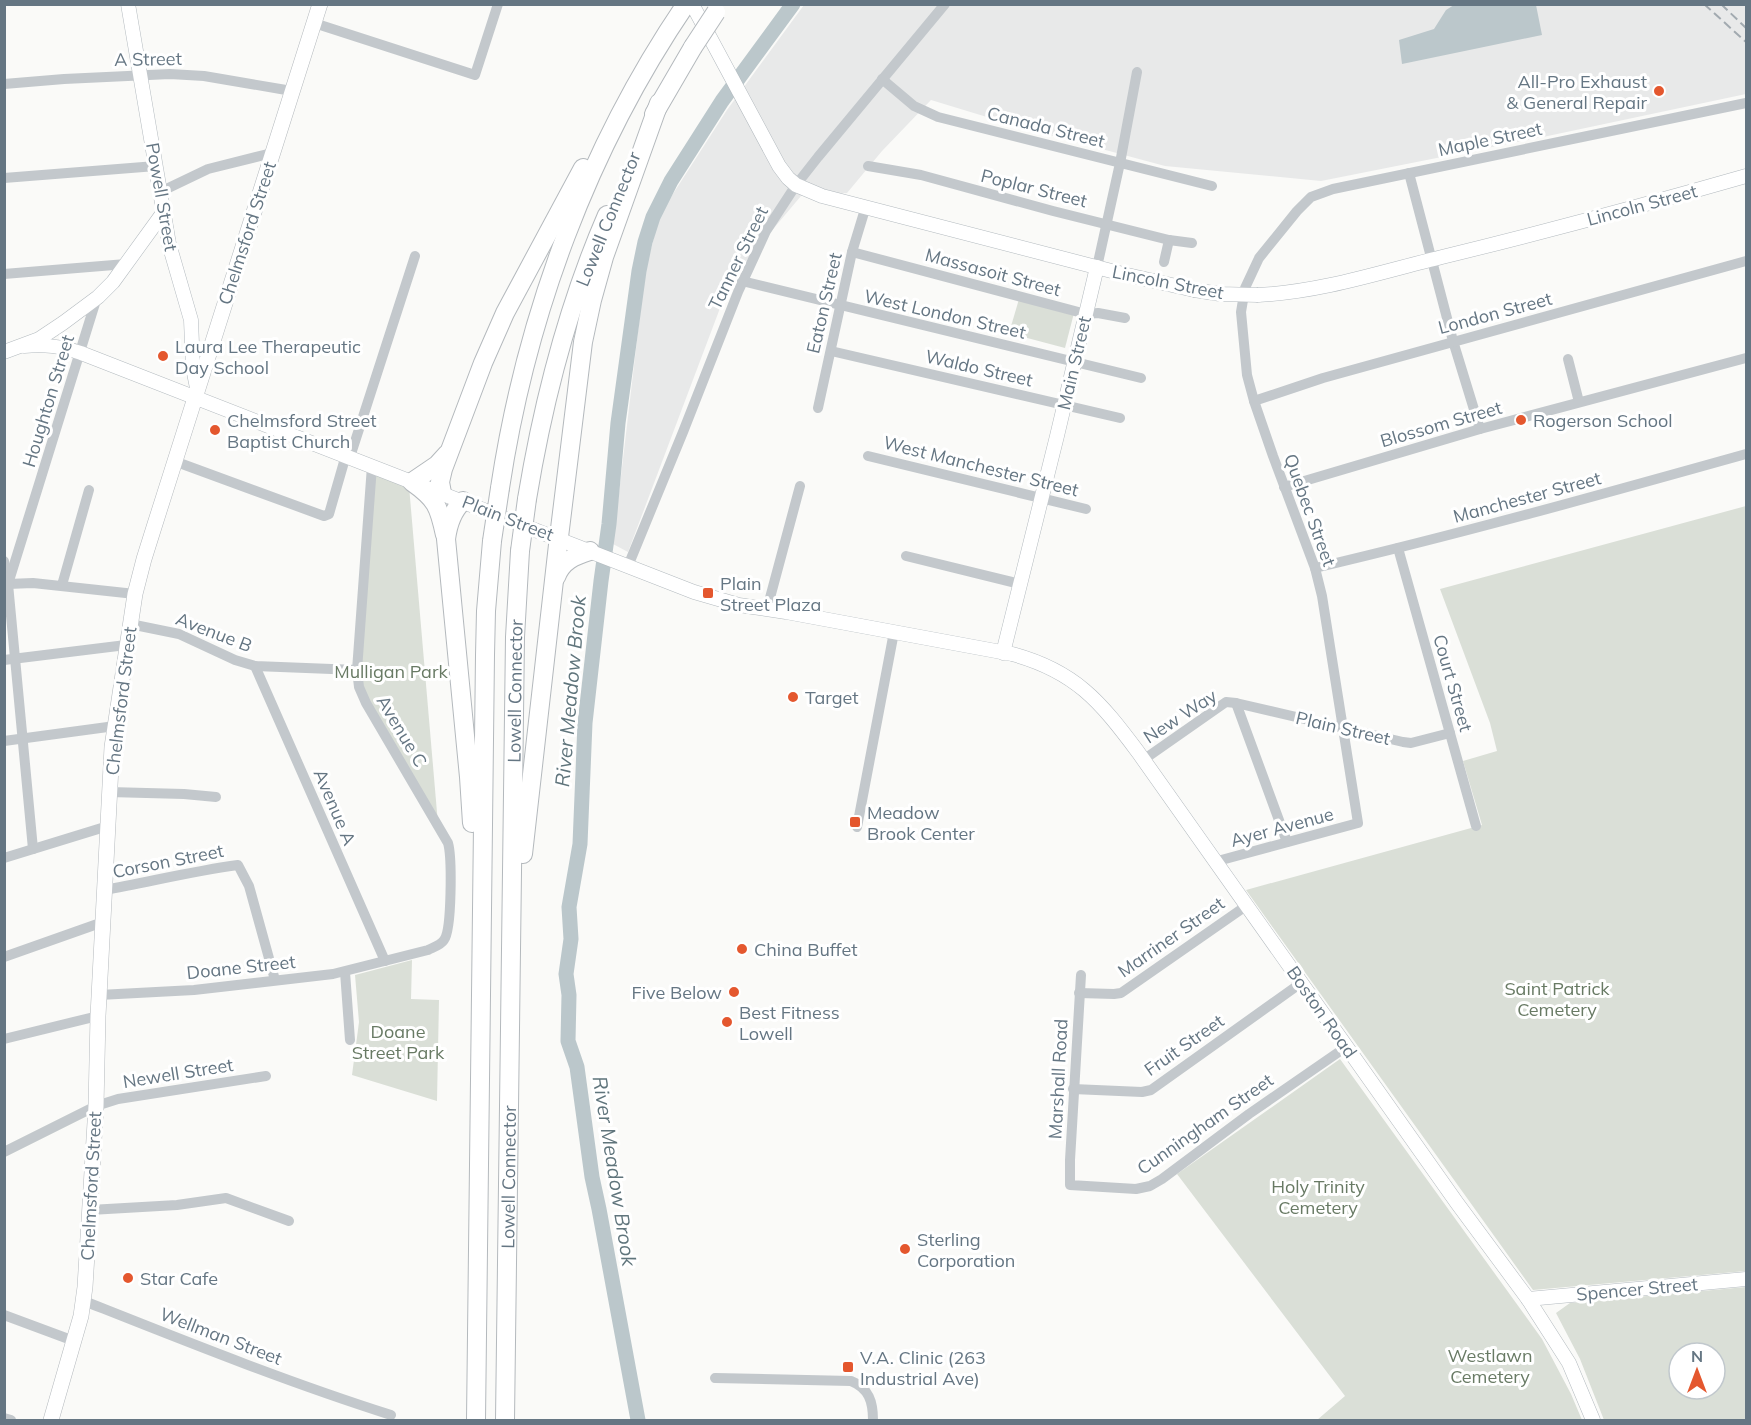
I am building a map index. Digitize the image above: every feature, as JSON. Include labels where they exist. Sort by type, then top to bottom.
[{"type":"highway","name":"Lowell Connector","points":[[506,1420],[515,637],[520,551],[527,499],[548,394],[572,311],[601,229],[627,167],[659,103],[718,8]]},
{"type":"highway","name":"Lowell Connector","points":[[476,1420],[485,655],[492,541],[508,437],[541,309],[563,245],[587,185],[628,100],[682,11]]},
{"type":"highway","points":[[442,493],[441,477],[449,450],[514,294],[614,112],[652,58]]},
{"type":"highway","points":[[512,948],[581,360],[592,300],[604,257],[659,103]]},
{"type":"highway","points":[[449,450],[437,465],[412,482],[434,499],[442,518],[446,539],[469,777],[482,948]]},
{"type":"highway","points":[[446,539],[454,511],[463,501]]},
{"type":"highway","points":[[556,577],[563,564],[575,556],[590,551]]},
{"type":"main road","name":"Chelmsford Street","points":[[51,1420],[84,1301],[96,1106],[109,792],[115,726],[135,594],[174,461],[320,4]]},
{"type":"street","name":"Powell Street","points":[[128,4],[172,257],[191,320],[196,393]]},
{"type":"street","points":[[314,22],[475,75],[498,4]]},
{"type":"street","points":[[692,4],[772,154],[788,178],[796,185]]},
{"type":"street","name":"Tanner Street","points":[[622,564],[679,443],[742,281],[766,231],[796,185],[945,4]]},
{"type":"street","name":"Main Street","points":[[1003,653],[1107,224],[1137,72]]},
{"type":"street","name":"A Street","points":[[4,84],[141,74],[195,75],[292,91]]},
{"type":"street","name":"Canada Street","points":[[882,79],[914,106],[938,117],[1212,186]]},
{"type":"street","name":"Maple Street","points":[[1287,223],[1311,197],[1333,189],[1746,102]]},
{"type":"street","points":[[160,192],[208,169],[272,153]]},
{"type":"street","points":[[4,178],[156,166]]},
{"type":"street","name":"Poplar Street","points":[[868,166],[921,175],[1053,211],[1169,240],[1192,243]]},
{"type":"street","points":[[1409,173],[1431,260],[1480,429]]},
{"type":"street","name":"Lincoln Street","points":[[796,185],[822,195],[1123,274],[1194,290],[1220,294],[1258,295],[1290,293],[1356,279],[1668,199],[1746,176]]},
{"type":"street","name":"Eaton Street","points":[[818,408],[852,252],[866,206]]},
{"type":"street","points":[[5,353],[24,346],[51,331],[98,297],[113,282],[164,213]]},
{"type":"street","name":"Quebec Street","points":[[1287,223],[1259,258],[1249,277],[1243,297],[1241,323],[1247,375],[1284,487],[1315,568],[1329,631],[1358,823]]},
{"type":"street","points":[[1164,262],[1169,240]]},
{"type":"street","name":"Massasoit Street","points":[[852,252],[1086,314],[1098,313],[1125,318]]},
{"type":"street","points":[[174,461],[324,516],[328,514],[415,256]]},
{"type":"street","name":"London Street","points":[[1254,401],[1323,378],[1746,261]]},
{"type":"street","points":[[4,274],[126,264]]},
{"type":"street","name":"West London Street","points":[[742,281],[1141,378]]},
{"type":"street","name":"Houghton Street","points":[[6,584],[98,297]]},
{"type":"street","name":"Plain Street","points":[[24,346],[53,345],[196,393],[412,482],[694,592],[767,609],[1003,653]]},
{"type":"street","name":"Waldo Street","points":[[831,351],[1120,418]]},
{"type":"street","points":[[1568,358],[1579,402]]},
{"type":"street","name":"Blossom Street","points":[[1284,487],[1480,429],[1746,358]]},
{"type":"street","name":"Manchester Street","points":[[1315,568],[1576,501],[1746,454]]},
{"type":"street","name":"West Manchester Street","points":[[868,456],[1086,509]]},
{"type":"street","name":"Avenue C","points":[[372,466],[357,670],[359,687],[366,704],[444,834],[450,850],[449,925],[444,940],[428,950],[385,961]]},
{"type":"street","points":[[767,609],[800,486]]},
{"type":"street","points":[[62,585],[89,490]]},
{"type":"street","name":"Court Street","points":[[1398,548],[1476,826]]},
{"type":"street","points":[[906,555],[1020,584]]},
{"type":"street","points":[[4,561],[10,659],[22,738],[33,849]]},
{"type":"street","points":[[6,584],[62,585],[135,594]]},
{"type":"street","name":"Avenue B","points":[[130,624],[179,634],[235,660],[255,666],[357,670]]},
{"type":"street","points":[[857,827],[894,632]]},
{"type":"street","points":[[10,659],[126,645]]},
{"type":"street","name":"Boston Road","points":[[1003,653],[1029,659],[1057,671],[1082,687],[1105,709],[1528,1299],[1569,1363],[1593,1420]]},
{"type":"street","name":"Avenue A","points":[[255,666],[385,961]]},
{"type":"street","name":"New Way","points":[[1143,760],[1223,703],[1236,703]]},
{"type":"street","points":[[1236,703],[1287,842]]},
{"type":"street","name":"Plain Street","points":[[1236,703],[1411,743],[1449,733]]},
{"type":"street","points":[[4,741],[115,726]]},
{"type":"street","points":[[109,792],[216,797]]},
{"type":"street","name":"Ayer Avenue","points":[[1214,862],[1358,823]]},
{"type":"street","points":[[4,858],[108,826]]},
{"type":"street","name":"Corson Street","points":[[104,890],[197,870],[238,865],[249,886],[274,980]]},
{"type":"street","name":"Marriner Street","points":[[1079,993],[1121,993],[1246,906]]},
{"type":"street","points":[[4,957],[103,922]]},
{"type":"street","name":"Doane Street","points":[[99,994],[194,990],[315,977],[345,972],[385,961]]},
{"type":"street","points":[[345,972],[350,1040]]},
{"type":"street","name":"Marshall Road","points":[[1070,1185],[1073,1089],[1081,975]]},
{"type":"street","name":"Fruit Street","points":[[1073,1089],[1142,1092],[1151,1089],[1301,983]]},
{"type":"street","points":[[4,1039],[98,1016]]},
{"type":"street","name":"Cunningham Street","points":[[1070,1185],[1136,1189],[1150,1186],[1255,1109],[1346,1047]]},
{"type":"street","name":"Newell Street","points":[[4,1152],[96,1106],[118,1099],[266,1076]]},
{"type":"street","points":[[90,1210],[177,1205],[226,1198],[289,1221]]},
{"type":"street","name":"Spencer Street","points":[[1528,1299],[1746,1279]]},
{"type":"street","name":"Wellman Street","points":[[84,1301],[241,1363],[391,1415]]},
{"type":"street","points":[[4,1315],[74,1341]]},
{"type":"street","points":[[715,1378],[851,1381],[858,1383],[867,1392],[872,1406],[873,1420]]},
{"type":"street","points":[[4,1418],[11,1420]]},
{"type":"shaded area","points":[[804,5],[1746,5],[1746,94],[1321,181],[1165,166],[1020,127],[931,100],[882,151],[847,193],[801,196],[731,279],[628,552],[613,544],[645,272],[660,214],[727,110]]},
{"type":"shaded area","points":[[1454,5],[1536,5],[1542,35],[1402,64],[1399,40],[1434,29],[1446,10]]},
{"type":"green space","points":[[1019,299],[1074,313],[1065,348],[1009,333]]},
{"type":"green space","name":"Mulligan Park","points":[[372,466],[409,486],[438,824],[359,687]]},
{"type":"green space","name":"Saint Patrick Cemetery","points":[[1746,506],[1746,1271],[1533,1290],[1246,890],[1482,825],[1463,761],[1497,751],[1490,723],[1440,589]]},
{"type":"green space","name":"Doane Street Park","points":[[412,960],[411,999],[439,1000],[437,1101],[352,1075],[359,1022],[355,975]]},
{"type":"green space","name":"Holy Trinity Cemetery","points":[[1340,1059],[1542,1339],[1582,1420],[1317,1420],[1345,1396],[1177,1174]]},
{"type":"green space","points":[[1746,1287],[1746,1420],[1604,1420],[1580,1359],[1556,1313],[1570,1303]]},
{"type":"waterway","name":"River Meadow Brook","points":[[638,1420],[592,1177],[577,1067],[568,1041],[569,995],[566,974],[571,939],[569,907],[580,844],[585,723],[609,524],[618,423],[645,242],[653,217],[671,181],[722,101],[793,4]]},
{"type":"railway","points":[[1704,4],[1746,42]]},
{"type":"railway","points":[[1721,4],[1746,28]]},
{"type":"place","name":"All-Pro Exhaust & General Repair","points":[[1659,91]]},
{"type":"place","name":"Laura Lee Therapeutic Day School","points":[[163,356]]},
{"type":"place","name":"Rogerson School","points":[[1521,420]]},
{"type":"place","name":"Chelmsford Street Baptist Church","points":[[215,430]]},
{"type":"place","name":"Plain Street Plaza","points":[[708,593]]},
{"type":"place","name":"Target","points":[[793,697]]},
{"type":"place","name":"Meadow Brook Center","points":[[855,822]]},
{"type":"place","name":"China Buffet","points":[[742,949]]},
{"type":"place","name":"Five Below","points":[[734,992]]},
{"type":"place","name":"Best Fitness Lowell","points":[[727,1022]]},
{"type":"place","name":"Sterling Corporation","points":[[905,1249]]},
{"type":"place","name":"Star Cafe","points":[[128,1278]]},
{"type":"place","name":"V.A. Clinic (263 Industrial Ave)","points":[[848,1367]]},
{"type":"park label","name":"Westlawn Cemetery","points":[[1490,1365]]}]
